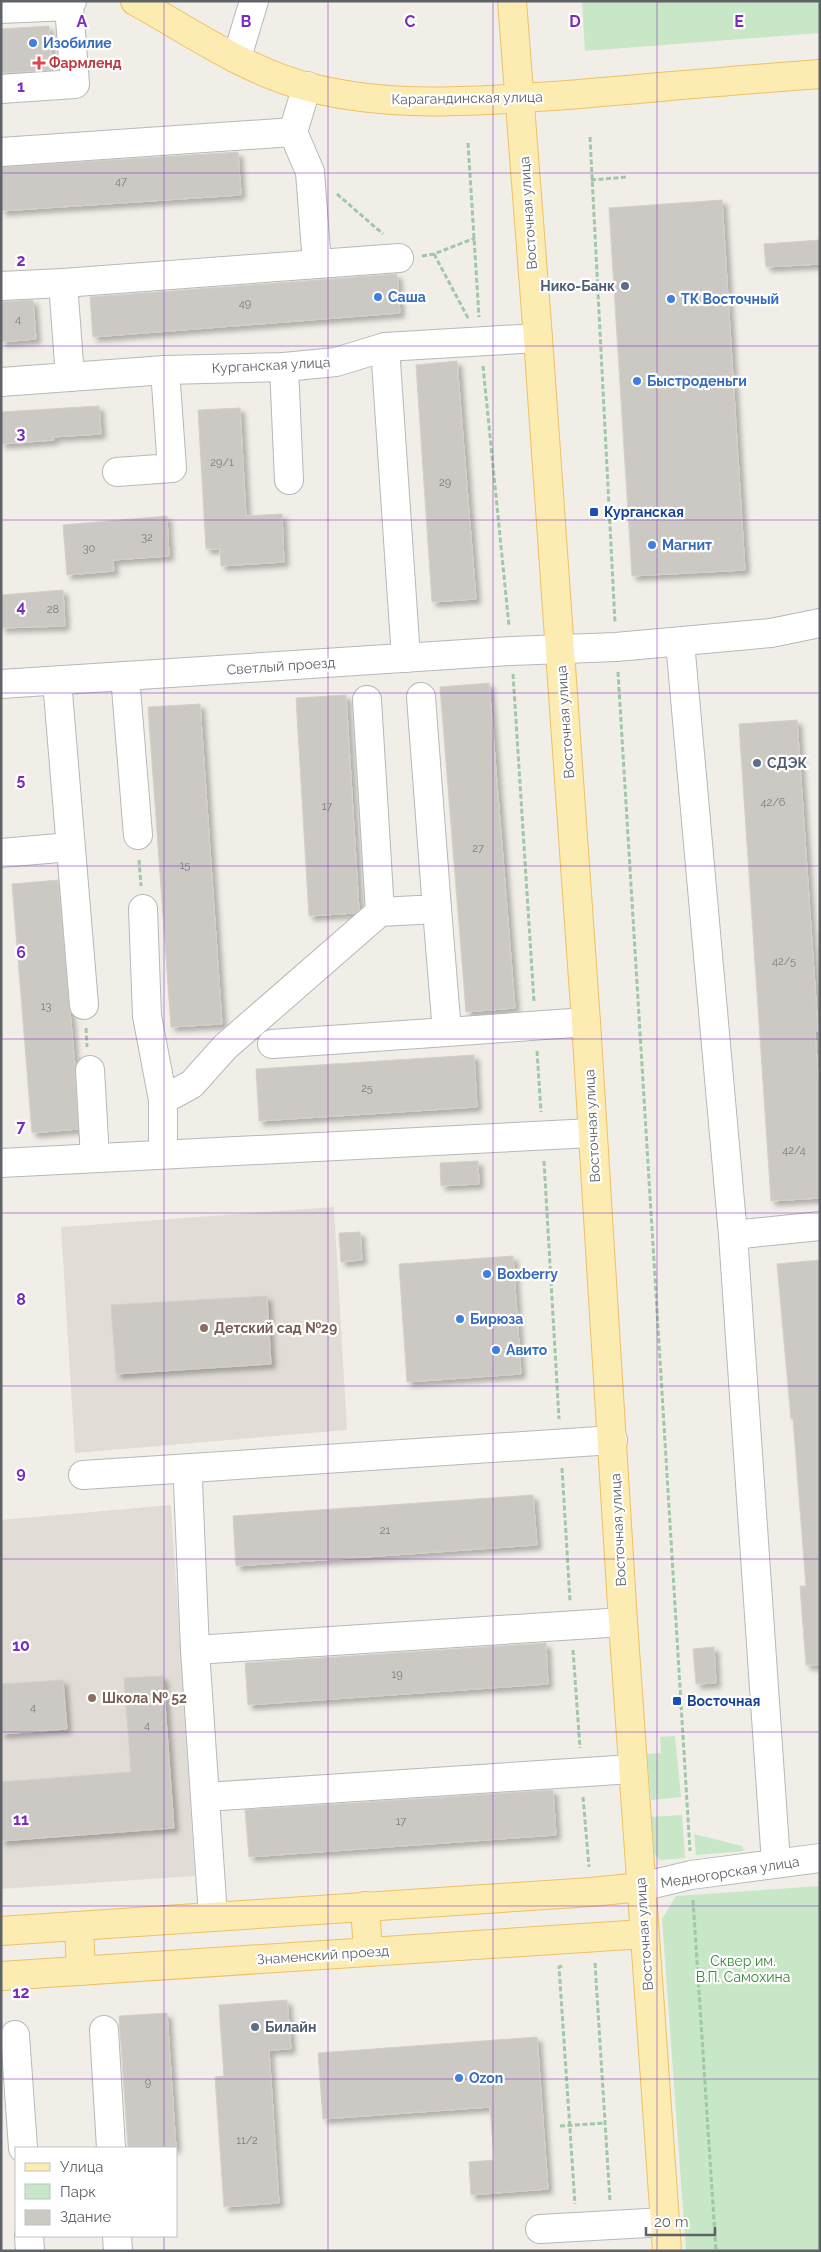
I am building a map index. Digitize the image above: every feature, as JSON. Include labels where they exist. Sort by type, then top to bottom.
[{"type":"main road","name":"Карагандинская улица","points":[[136,1],[266,72],[306,86],[360,99],[421,101],[519,98],[820,74]]},
{"type":"main road","name":"Восточная улица","points":[[512,1],[538,338],[586,1022],[632,1769],[667,2251]]},
{"type":"main road","points":[[1,1931],[640,1887]]},
{"type":"main road","points":[[365,1906],[368,1952]]},
{"type":"main road","points":[[79,1926],[81,1971]]},
{"type":"main road","name":"Знаменский проезд","points":[[1,1976],[644,1934]]},
{"type":"street","points":[[237,57],[254,1]]},
{"type":"street","points":[[1,10],[70,4],[75,84],[1,89]]},
{"type":"street","points":[[306,86],[293,132],[310,172],[318,264]]},
{"type":"street","points":[[1,152],[293,132]]},
{"type":"street","points":[[1,286],[318,264],[394,248]]},
{"type":"street","points":[[62,282],[70,377]]},
{"type":"street","name":"Курганская улица","points":[[1,382],[165,370],[284,367],[336,362],[385,346],[538,338]]},
{"type":"street","points":[[385,346],[406,658]]},
{"type":"street","points":[[284,367],[289,480]]},
{"type":"street","points":[[117,472],[172,468],[165,370]]},
{"type":"street","name":"Светлый проезд","points":[[1,684],[406,658],[616,647],[771,633],[820,623]]},
{"type":"street","points":[[680,642],[733,1235],[776,1863]]},
{"type":"street","points":[[125,676],[138,835]]},
{"type":"street","points":[[57,681],[84,1005]]},
{"type":"street","points":[[421,697],[448,1032]]},
{"type":"street","points":[[367,700],[380,912]]},
{"type":"street","points":[[1,853],[70,848]]},
{"type":"street","points":[[142,909],[147,1016],[163,1100],[163,1153]]},
{"type":"street","points":[[163,1100],[192,1084],[225,1047],[380,912],[437,909]]},
{"type":"street","points":[[272,1044],[586,1022]]},
{"type":"street","points":[[90,1070],[95,1158]]},
{"type":"street","points":[[1,1163],[163,1153],[592,1133]]},
{"type":"street","points":[[733,1235],[820,1226]]},
{"type":"street","points":[[83,1475],[613,1440]]},
{"type":"street","points":[[190,1468],[188,1482],[195,1650],[213,1916]]},
{"type":"street","points":[[195,1650],[623,1622]]},
{"type":"street","points":[[205,1797],[632,1769]]},
{"type":"street","name":"Медногорская улица","points":[[640,1887],[691,1876],[820,1858]]},
{"type":"street","points":[[104,2030],[112,2147]]},
{"type":"street","points":[[15,2035],[23,2147]]},
{"type":"street","points":[[540,2229],[665,2222]]},
{"type":"street","points":[[29,2237],[30,2251]]},
{"type":"street","points":[[117,2237],[118,2251]]},
{"type":"path","points":[[590,137],[616,647],[691,1876],[716,2251]]},
{"type":"path","points":[[310,172],[394,248],[434,254],[475,238]]},
{"type":"path","points":[[591,180],[627,177]]},
{"type":"path","points":[[434,254],[480,341]]},
{"type":"path","points":[[138,835],[142,909]]},
{"type":"path","points":[[84,1005],[90,1070]]},
{"type":"path","points":[[595,1957],[611,2225]]},
{"type":"path","points":[[586,1965],[595,1964]]},
{"type":"path","points":[[568,1966],[559,1967],[577,2226]]},
{"type":"path","points":[[560,2126],[606,2123]]},
{"type":"shaded area","name":"Детский сад №29","points":[[334,1207],[347,1430],[75,1453],[61,1227]]},
{"type":"shaded area","name":"Школа № 52","points":[[171,1505],[195,1876],[1,1889],[1,1520]]},
{"type":"green space","points":[[582,1],[820,1],[820,33],[585,51]]},
{"type":"green space","points":[[675,1736],[681,1797],[651,1800],[647,1754],[661,1753],[660,1737]]},
{"type":"green space","points":[[682,1815],[685,1858],[660,1860],[654,1854],[651,1817]]},
{"type":"green space","points":[[694,1834],[742,1846],[744,1851],[696,1855]]},
{"type":"green space","name":"Сквер им. В.П. Самохина","points":[[820,1886],[820,2251],[686,2251],[662,1919],[676,1896]]},
{"type":"building","points":[[49,26],[52,70],[1,73],[1,29]]},
{"type":"building","points":[[238,152],[241,195],[1,211],[1,167]]},
{"type":"building","name":"ТК Восточный","points":[[722,200],[745,570],[632,576],[609,208]]},
{"type":"building","points":[[820,240],[820,264],[766,267],[764,244]]},
{"type":"building","points":[[397,274],[400,313],[93,337],[90,297]]},
{"type":"building","points":[[33,300],[36,339],[1,342],[1,302]]},
{"type":"building","points":[[457,361],[476,599],[432,602],[416,365]]},
{"type":"building","points":[[99,406],[101,434],[53,437],[54,440],[1,444],[1,412]]},
{"type":"building","points":[[240,408],[246,516],[282,514],[284,562],[221,566],[220,549],[206,549],[198,410]]},
{"type":"building","points":[[167,516],[169,556],[113,560],[114,571],[67,575],[63,525]]},
{"type":"building","points":[[63,590],[65,626],[1,628],[1,595]]},
{"type":"building","points":[[489,683],[515,1008],[466,1012],[440,687]]},
{"type":"building","points":[[346,695],[359,910],[355,913],[309,916],[296,698]]},
{"type":"building","points":[[200,704],[222,1024],[171,1027],[148,707]]},
{"type":"building","points":[[797,720],[818,1031],[815,1032],[820,1103],[820,1198],[771,1201],[739,724]]},
{"type":"building","points":[[58,880],[75,1066],[78,1129],[32,1133],[12,884]]},
{"type":"building","points":[[474,1055],[477,1107],[259,1121],[256,1069]]},
{"type":"building","points":[[478,1161],[479,1184],[441,1186],[440,1163]]},
{"type":"building","points":[[360,1232],[362,1260],[341,1262],[339,1233]]},
{"type":"building","name":"Бирюза","points":[[513,1256],[521,1374],[407,1382],[399,1264]]},
{"type":"building","points":[[820,1260],[820,1665],[806,1665],[800,1586],[806,1586],[793,1419],[791,1419],[777,1264]]},
{"type":"building","points":[[267,1296],[271,1364],[116,1374],[111,1305]]},
{"type":"building","points":[[533,1495],[537,1545],[236,1566],[233,1516]]},
{"type":"building","points":[[546,1643],[548,1684],[248,1705],[245,1663]]},
{"type":"building","points":[[714,1647],[716,1683],[696,1684],[693,1649]]},
{"type":"building","points":[[163,1676],[174,1828],[1,1841],[1,1782],[131,1772],[124,1678]]},
{"type":"building","points":[[63,1680],[67,1729],[1,1734],[1,1684]]},
{"type":"building","points":[[553,1790],[556,1835],[249,1857],[245,1810]]},
{"type":"building","points":[[287,2000],[291,2049],[269,2050],[279,2203],[224,2207],[215,2077],[224,2076],[219,2005]]},
{"type":"building","points":[[167,2013],[176,2147],[128,2147],[119,2016]]},
{"type":"building","points":[[537,2037],[548,2189],[471,2195],[469,2162],[494,2160],[490,2107],[323,2119],[318,2053]]},
{"type":"place","name":"Изобилие","points":[[33,43]]},
{"type":"place","name":"Фармленд","points":[[39,63]]},
{"type":"place","name":"Нико-Банк","points":[[625,286]]},
{"type":"place","name":"Саша","points":[[378,297]]},
{"type":"place","name":"ТК Восточный","points":[[671,299]]},
{"type":"place","name":"Быстроденьги","points":[[637,381]]},
{"type":"place","name":"Курганская","points":[[594,512]]},
{"type":"place","name":"Магнит","points":[[652,545]]},
{"type":"place","name":"СДЭК","points":[[757,763]]},
{"type":"place","name":"Boxberry","points":[[487,1274]]},
{"type":"place","name":"Бирюза","points":[[460,1319]]},
{"type":"place","name":"Детский сад №29","points":[[204,1328]]},
{"type":"place","name":"Авито","points":[[496,1350]]},
{"type":"place","name":"Школа № 52","points":[[92,1698]]},
{"type":"place","name":"Восточная","points":[[677,1701]]},
{"type":"place","name":"Билайн","points":[[255,2027]]},
{"type":"place","name":"Ozon","points":[[459,2078]]}]
